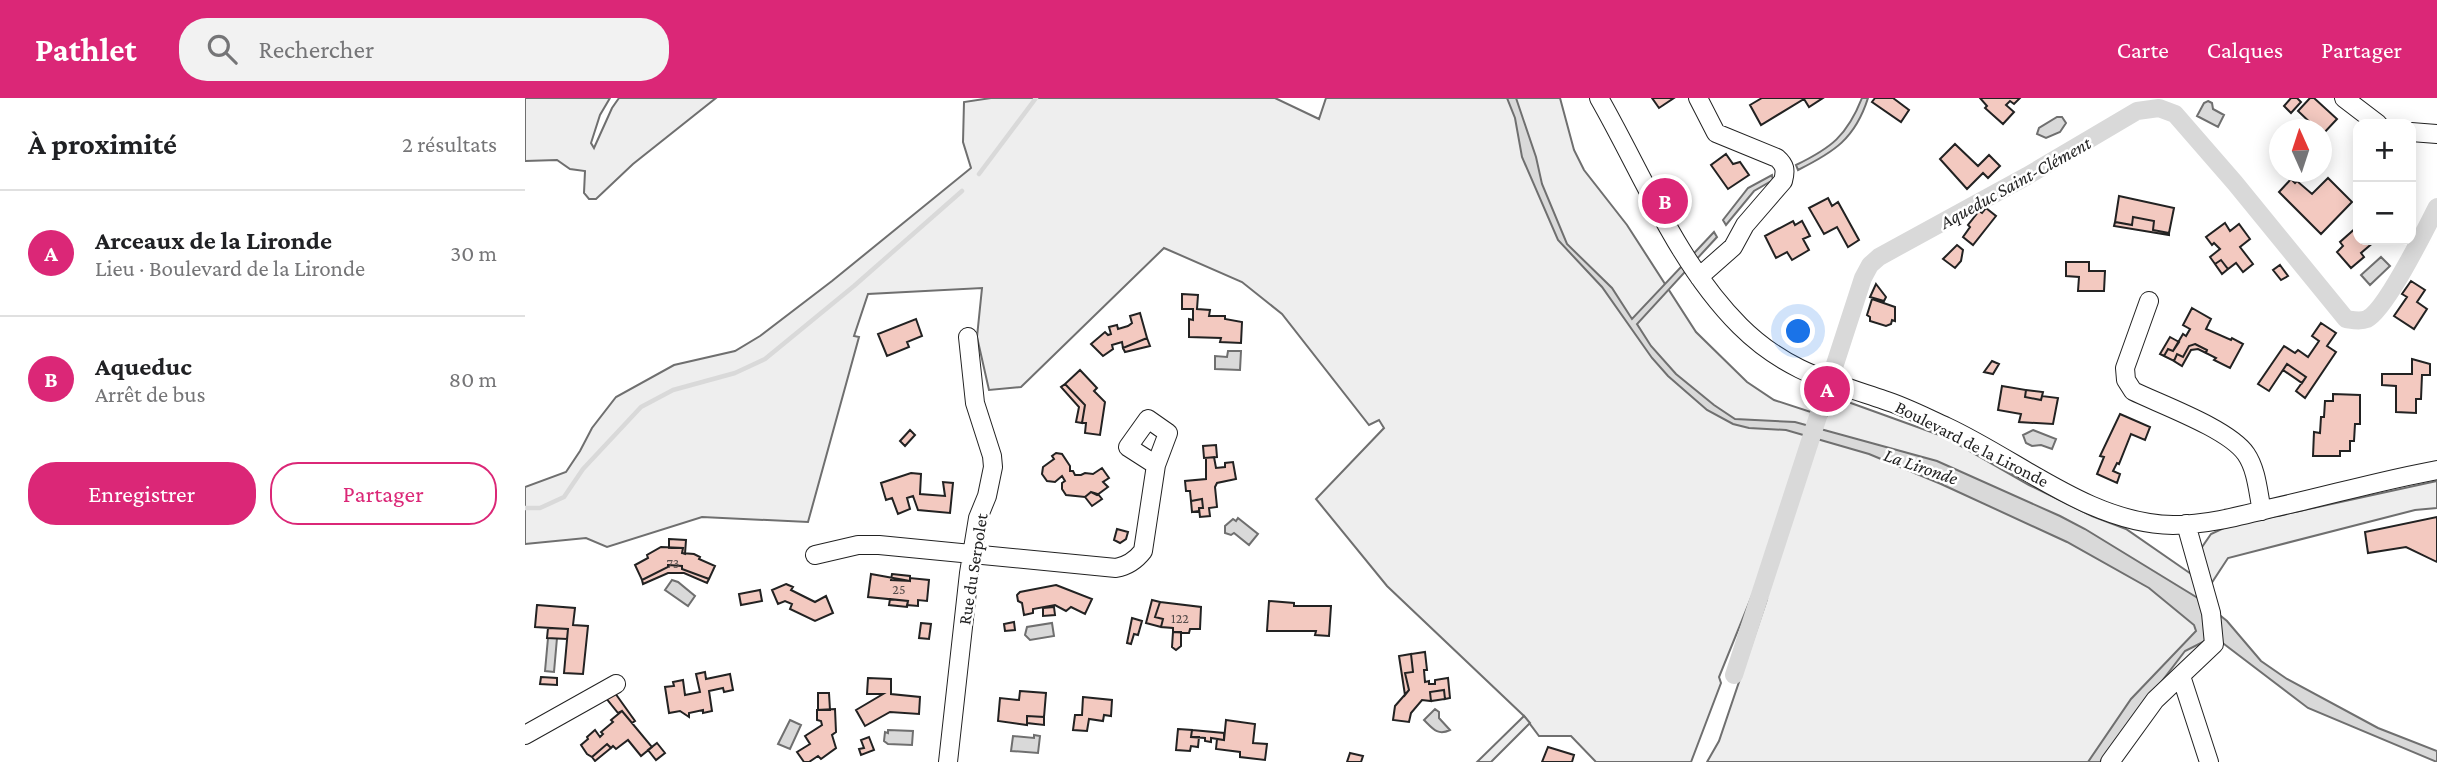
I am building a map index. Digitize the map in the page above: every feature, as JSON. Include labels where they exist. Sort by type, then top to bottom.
[{"type":"street","name":"Boulevard de la Lironde","points":[[1599,98],[1699,277],[1742,328],[1768,351],[1788,365],[1906,408],[1952,429],[2090,505],[2111,514],[2151,524],[2186,524],[2262,511],[2437,470]]},
{"type":"street","points":[[1698,98],[1716,133],[1777,158],[1784,164],[1785,172],[1783,181],[1745,225],[1733,247],[1699,277]]},
{"type":"street","points":[[2344,98],[2371,119]]},
{"type":"street","points":[[2416,132],[2437,134]]},
{"type":"street","points":[[2149,301],[2125,368],[2129,386],[2133,391],[2212,428],[2237,444],[2251,463],[2262,511]]},
{"type":"street","name":"Rue du Serpolet","points":[[948,762],[972,554],[978,518],[987,496],[993,467],[975,403],[968,337]]},
{"type":"street","points":[[815,555],[858,545],[1115,568],[1123,566],[1143,551],[1156,465]]},
{"type":"street","points":[[2110,762],[2155,700],[2214,644],[2207,597],[2197,570],[2186,524]]},
{"type":"street","points":[[2181,676],[2209,762]]},
{"type":"street","points":[[525,735],[616,684]]},
{"type":"shaded area","points":[[525,98],[610,98],[600,115],[591,143],[594,148],[619,98],[716,98],[633,164],[596,199],[589,199],[584,193],[585,171],[570,169],[557,160],[525,161]]},
{"type":"shaded area","points":[[991,98],[1275,98],[1319,119],[1326,98],[1560,98],[1574,150],[1584,170],[1627,225],[1696,332],[1747,382],[1774,400],[1826,417],[1837,398],[1945,437],[2029,485],[2092,516],[2126,529],[2194,576],[2208,641],[2174,676],[2162,675],[2091,762],[1707,762],[1719,741],[1767,599],[1753,593],[1719,677],[1721,683],[1691,762],[1596,762],[1571,736],[1539,736],[1524,716],[1387,586],[1316,499],[1384,428],[1379,420],[1369,425],[1282,314],[1242,282],[1164,248],[1021,387],[989,390],[977,337],[982,288],[868,294],[854,336],[859,337],[808,522],[702,517],[607,547],[586,538],[525,544],[525,487],[566,472],[592,428],[616,397],[674,365],[735,351],[760,336],[832,281],[971,168],[963,142],[964,102]]},
{"type":"shaded area","points":[[2437,481],[2437,508],[2415,510],[2228,558],[2209,587],[2200,550],[2211,534],[2226,527]]},
{"type":"shaded area","points":[[1524,716],[1530,723],[1491,762],[1477,762]]},
{"type":"water","name":"La Lironde","points":[[1507,98],[1516,98],[1542,184],[1567,244],[1612,288],[1632,319],[1714,232],[1717,237],[1637,324],[1651,346],[1676,374],[1714,405],[1735,419],[1795,422],[1937,461],[2060,516],[2201,600],[2227,621],[2261,661],[2287,679],[2378,728],[2437,751],[2437,762],[2308,708],[2224,644],[2208,635],[2207,640],[2185,651],[2100,762],[2088,762],[2131,699],[2196,631],[2194,625],[2149,588],[2067,542],[1941,484],[1869,454],[1786,430],[1749,428],[1733,424],[1707,410],[1652,358],[1602,287],[1558,240],[1522,157],[1515,118]]},
{"type":"water","points":[[1862,98],[1868,98],[1863,112],[1842,143],[1798,170],[1796,165],[1819,153],[1837,139],[1850,122]]},
{"type":"water","points":[[2208,101],[2212,103],[2213,109],[2224,115],[2218,127],[2197,116]]},
{"type":"water","points":[[2057,117],[2062,117],[2066,123],[2060,132],[2046,138],[2037,134],[2039,128]]},
{"type":"water","points":[[1772,175],[1773,180],[1754,191],[1726,225],[1723,220],[1748,188]]},
{"type":"water","points":[[2381,257],[2390,266],[2370,285],[2361,275]]},
{"type":"water","points":[[1228,351],[1241,351],[1240,370],[1215,369],[1215,356],[1227,357]]},
{"type":"water","points":[[2033,430],[2056,439],[2052,449],[2026,443],[2023,435]]},
{"type":"water","points":[[1238,518],[1258,534],[1249,545],[1234,533],[1225,533],[1225,526]]},
{"type":"water","points":[[672,580],[695,596],[688,606],[665,590]]},
{"type":"water","points":[[1052,623],[1054,636],[1030,640],[1025,635],[1027,627]]},
{"type":"water","points":[[548,638],[557,638],[554,672],[545,671]]},
{"type":"water","points":[[1435,709],[1450,730],[1439,732],[1424,720]]},
{"type":"water","points":[[790,720],[801,725],[790,749],[778,744]]},
{"type":"water","points":[[888,730],[913,731],[912,745],[888,744],[884,741],[885,732],[888,733]]},
{"type":"water","points":[[1034,735],[1040,736],[1038,753],[1011,751],[1013,736],[1034,738]]},
{"type":"building","points":[[1652,98],[1674,98],[1659,108]]},
{"type":"building","points":[[1762,98],[1823,98],[1809,107],[1804,99],[1761,125],[1750,105]]},
{"type":"building","points":[[1875,98],[1893,98],[1909,110],[1901,122],[1872,102]]},
{"type":"building","points":[[1980,98],[2020,98],[2014,104],[2010,101],[2006,105],[2014,112],[2003,124],[1985,108],[1987,106]]},
{"type":"building","points":[[2291,98],[2297,98],[2301,102],[2291,113],[2284,106]]},
{"type":"building","points":[[2310,98],[2314,98],[2337,119],[2332,124],[2332,119],[2306,119],[2298,111]]},
{"type":"building","points":[[1955,144],[1978,166],[1989,155],[2000,166],[1988,178],[1983,173],[1967,189],[1940,159]]},
{"type":"building","points":[[1726,154],[1733,164],[1740,162],[1749,175],[1728,189],[1711,165]]},
{"type":"building","points":[[2288,182],[2298,182],[2312,194],[2324,182],[2332,182],[2352,202],[2321,234],[2279,192]]},
{"type":"building","points":[[2119,196],[2174,208],[2169,233],[2153,230],[2154,221],[2133,217],[2132,225],[2115,222]]},
{"type":"building","points":[[1828,198],[1832,206],[1838,202],[1859,240],[1848,247],[1837,227],[1824,234],[1809,208]]},
{"type":"building","points":[[1986,208],[1996,216],[1973,245],[1963,237],[1979,211],[1982,213]]},
{"type":"building","points":[[2133,217],[2154,221],[2153,230],[2169,235],[2114,226],[2115,222],[2132,225]]},
{"type":"building","points":[[1793,221],[1795,225],[1802,221],[1810,236],[1803,239],[1809,250],[1792,260],[1787,252],[1776,258],[1765,236]]},
{"type":"building","points":[[2225,223],[2230,231],[2239,224],[2250,239],[2240,247],[2253,264],[2243,272],[2236,263],[2228,269],[2221,260],[2215,264],[2210,257],[2220,249],[2214,243],[2212,245],[2206,237]]},
{"type":"building","points":[[2353,230],[2353,245],[2370,245],[2361,253],[2364,257],[2351,268],[2337,252],[2343,246],[2340,242]]},
{"type":"building","points":[[1957,245],[1963,250],[1961,261],[1955,268],[1943,259]]},
{"type":"building","points":[[2221,260],[2228,269],[2222,274],[2215,264]]},
{"type":"building","points":[[2066,262],[2089,262],[2089,271],[2105,271],[2104,291],[2078,291],[2079,277],[2066,276]]},
{"type":"building","points":[[2280,265],[2288,276],[2281,280],[2273,270]]},
{"type":"building","points":[[2411,281],[2425,290],[2417,302],[2427,309],[2414,329],[2394,316],[2407,297],[2402,294]]},
{"type":"building","points":[[1876,284],[1886,297],[1884,301],[1870,297]]},
{"type":"building","points":[[1182,294],[1198,295],[1197,309],[1210,310],[1209,316],[1225,316],[1225,319],[1242,322],[1241,343],[1220,342],[1221,338],[1189,337],[1189,319],[1193,320],[1193,309],[1182,309]]},
{"type":"building","points":[[1872,299],[1895,307],[1895,321],[1892,320],[1891,324],[1886,326],[1870,321],[1867,315]]},
{"type":"building","points":[[2192,308],[2211,319],[2206,329],[2243,344],[2230,368],[2214,360],[2216,358],[2206,353],[2207,350],[2195,344],[2189,346],[2183,357],[2177,354],[2174,361],[2164,356],[2168,349],[2173,351],[2183,334],[2186,336],[2190,329],[2183,325]]},
{"type":"building","points":[[1140,313],[1147,338],[1123,348],[1122,342],[1112,345],[1113,349],[1103,356],[1091,344],[1105,332],[1111,334],[1109,327],[1117,325],[1118,329],[1128,326],[1132,323],[1130,316]]},
{"type":"building","points":[[916,319],[922,336],[907,342],[909,347],[887,356],[878,334]]},
{"type":"building","points":[[2321,323],[2336,333],[2327,346],[2336,352],[2305,398],[2296,391],[2306,377],[2287,364],[2269,391],[2258,384],[2284,346],[2295,353],[2298,350],[2308,357],[2319,341],[2312,336]]},
{"type":"building","points":[[2170,337],[2179,342],[2173,351],[2168,349],[2164,356],[2160,354]]},
{"type":"building","points":[[1147,338],[1150,346],[1125,352],[1123,348]]},
{"type":"building","points":[[2195,344],[2207,350],[2206,353],[2198,349],[2191,350],[2182,366],[2174,361],[2177,354],[2183,357],[2189,346]]},
{"type":"building","points":[[2412,359],[2430,364],[2430,375],[2422,375],[2421,399],[2416,399],[2416,413],[2396,412],[2396,386],[2382,385],[2382,374],[2412,374]]},
{"type":"building","points":[[1992,361],[1999,364],[1993,374],[1984,372]]},
{"type":"building","points":[[2287,364],[2306,377],[2302,383],[2283,370]]},
{"type":"building","points":[[1080,370],[1097,388],[1094,391],[1105,402],[1100,435],[1085,433],[1086,423],[1082,423],[1085,405],[1065,384]]},
{"type":"building","points":[[1065,384],[1085,405],[1082,423],[1076,422],[1079,407],[1061,387]]},
{"type":"building","points":[[2002,386],[2026,390],[2025,397],[2041,400],[2042,396],[2058,398],[2053,424],[2019,422],[2021,414],[1998,410]]},
{"type":"building","points":[[2026,390],[2043,392],[2041,400],[2025,397]]},
{"type":"building","points":[[2333,394],[2360,395],[2360,424],[2355,424],[2354,441],[2350,441],[2350,451],[2340,451],[2340,456],[2313,456],[2314,432],[2320,433],[2325,401],[2333,401]]},
{"type":"building","points":[[2120,414],[2150,427],[2145,440],[2131,434],[2119,464],[2117,463],[2113,471],[2120,474],[2117,483],[2097,474],[2104,457],[2100,456]]},
{"type":"building","points":[[910,430],[915,435],[905,446],[900,441]]},
{"type":"building","points":[[1216,445],[1217,457],[1204,458],[1203,446]]},
{"type":"building","points":[[1056,453],[1062,454],[1070,466],[1070,471],[1075,475],[1093,474],[1102,468],[1109,478],[1103,482],[1108,487],[1097,495],[1091,492],[1085,497],[1066,495],[1062,489],[1062,483],[1065,481],[1062,476],[1055,482],[1047,481],[1042,474],[1043,467],[1054,459],[1052,456]]},
{"type":"building","points":[[1214,457],[1216,468],[1233,462],[1236,479],[1217,483],[1217,507],[1209,508],[1210,516],[1200,517],[1202,499],[1191,501],[1185,481],[1206,479],[1206,458]]},
{"type":"building","points":[[911,473],[921,474],[920,494],[945,496],[943,482],[953,483],[950,513],[918,510],[913,496],[907,498],[910,509],[898,514],[892,498],[886,500],[881,483]]},
{"type":"building","points":[[1091,492],[1102,499],[1092,506],[1085,497]]},
{"type":"building","points":[[1202,499],[1203,508],[1192,512],[1191,501]]},
{"type":"building","points":[[2437,517],[2437,562],[2406,547],[2368,553],[2365,532]]},
{"type":"building","points":[[1117,529],[1128,532],[1126,539],[1120,543],[1114,540]]},
{"type":"building","points":[[669,539],[686,540],[685,554],[682,553],[683,548],[669,548]]},
{"type":"building","points":[[661,547],[683,548],[682,553],[694,554],[715,566],[709,579],[682,569],[682,566],[668,565],[642,580],[635,565]]},
{"type":"building","points":[[668,565],[682,566],[682,569],[709,579],[707,583],[684,573],[668,573],[643,584],[642,580]]},
{"type":"building","points":[[871,574],[910,581],[910,578],[929,580],[927,601],[918,600],[918,606],[907,605],[908,601],[868,597]]},
{"type":"building","points":[[892,574],[910,576],[910,581],[891,580]]},
{"type":"building","points":[[786,584],[793,587],[791,590],[815,602],[826,596],[833,613],[815,621],[790,609],[792,604],[785,601],[778,604],[772,590]]},
{"type":"building","points":[[1056,585],[1092,599],[1085,614],[1071,607],[1066,611],[1055,605],[1033,609],[1033,613],[1024,615],[1022,603],[1018,601],[1017,595],[1020,592]]},
{"type":"building","points":[[760,590],[762,601],[741,605],[739,594]]},
{"type":"building","points":[[890,599],[908,601],[907,607],[889,605]]},
{"type":"building","points":[[1152,600],[1160,602],[1155,617],[1163,619],[1161,627],[1146,623]]},
{"type":"building","points":[[1269,601],[1294,603],[1294,606],[1331,606],[1329,636],[1315,635],[1316,631],[1267,631]]},
{"type":"building","points":[[1160,602],[1201,607],[1200,629],[1190,629],[1189,633],[1173,632],[1173,628],[1161,627],[1163,619],[1155,617]]},
{"type":"building","points":[[537,605],[575,608],[573,625],[588,626],[583,674],[564,673],[568,629],[535,627]]},
{"type":"building","points":[[1054,607],[1055,615],[1043,616],[1043,608]]},
{"type":"building","points":[[1132,618],[1142,621],[1138,635],[1134,634],[1131,644],[1127,643]]},
{"type":"building","points":[[1014,622],[1015,630],[1005,631],[1004,624]]},
{"type":"building","points":[[921,623],[931,624],[929,639],[919,638]]},
{"type":"building","points":[[548,628],[568,629],[567,639],[547,638]]},
{"type":"building","points":[[1173,632],[1181,632],[1181,646],[1176,650],[1172,647]]},
{"type":"building","points":[[1425,652],[1425,682],[1435,684],[1435,680],[1448,678],[1450,698],[1445,699],[1444,690],[1430,692],[1431,701],[1422,700],[1411,713],[1409,722],[1393,720],[1395,706],[1409,690],[1405,673],[1413,672],[1411,654]]},
{"type":"building","points":[[1411,654],[1413,672],[1405,673],[1409,690],[1405,695],[1399,656]]},
{"type":"building","points":[[705,672],[706,679],[730,674],[733,690],[724,692],[723,688],[709,691],[712,711],[689,713],[689,717],[680,711],[669,713],[665,687],[674,686],[673,682],[683,680],[685,695],[700,692],[696,674]]},
{"type":"building","points":[[541,677],[557,678],[557,685],[540,684]]},
{"type":"building","points":[[868,678],[891,679],[891,694],[920,697],[919,714],[890,712],[865,726],[856,710],[883,694],[867,694]]},
{"type":"building","points":[[1444,690],[1445,699],[1431,701],[1430,692]]},
{"type":"building","points":[[1020,691],[1046,693],[1044,717],[1027,716],[1027,725],[998,721],[1000,698],[1019,700]]},
{"type":"building","points":[[615,693],[635,721],[632,723],[622,711],[618,713],[606,698]]},
{"type":"building","points":[[818,693],[829,693],[830,710],[818,710]]},
{"type":"building","points":[[1083,697],[1112,700],[1111,716],[1104,715],[1103,721],[1089,719],[1087,731],[1073,730],[1075,715],[1082,715]]},
{"type":"building","points":[[835,709],[836,732],[832,735],[836,748],[821,759],[818,756],[804,762],[797,752],[810,744],[805,736],[822,725],[821,721],[817,720],[817,710]]},
{"type":"building","points":[[622,711],[652,747],[641,756],[628,740],[616,749],[607,744],[592,757],[587,754],[581,745],[587,737],[595,730],[600,737],[603,734],[601,732],[613,722],[611,720]]},
{"type":"building","points":[[1027,716],[1044,717],[1044,725],[1027,723]]},
{"type":"building","points":[[1226,720],[1255,724],[1253,743],[1267,744],[1265,760],[1240,757],[1240,752],[1216,749],[1217,739],[1224,740]]},
{"type":"building","points":[[1178,729],[1192,730],[1191,737],[1199,737],[1198,747],[1191,746],[1190,751],[1176,750]]},
{"type":"building","points":[[1192,730],[1224,733],[1224,740],[1211,738],[1211,742],[1205,741],[1205,738],[1191,737]]},
{"type":"building","points":[[869,737],[874,750],[861,755],[859,749],[864,748],[861,740]]},
{"type":"building","points":[[657,743],[665,753],[656,760],[648,750]]},
{"type":"building","points":[[607,744],[611,748],[595,761],[592,757]]},
{"type":"building","points":[[1548,747],[1574,755],[1572,762],[1542,762]]},
{"type":"building","points":[[1350,753],[1363,756],[1361,762],[1347,762]]},
{"type":"waterway","points":[[979,174],[1036,98]]},
{"type":"waterway","name":"Aqueduc Saint-Clément","points":[[1734,675],[1863,278],[1870,265],[1879,257],[2027,176],[2137,111],[2159,108],[2175,114],[2346,319],[2367,319],[2384,301],[2437,207]]},
{"type":"waterway","points":[[525,508],[540,508],[564,497],[583,469],[641,407],[673,390],[735,373],[765,359],[854,286],[962,191]]},
{"type":"place","name":"Aqueduc","points":[[1665,201]]},
{"type":"place","name":"Arceaux de la Lironde","points":[[1827,389]]}]
